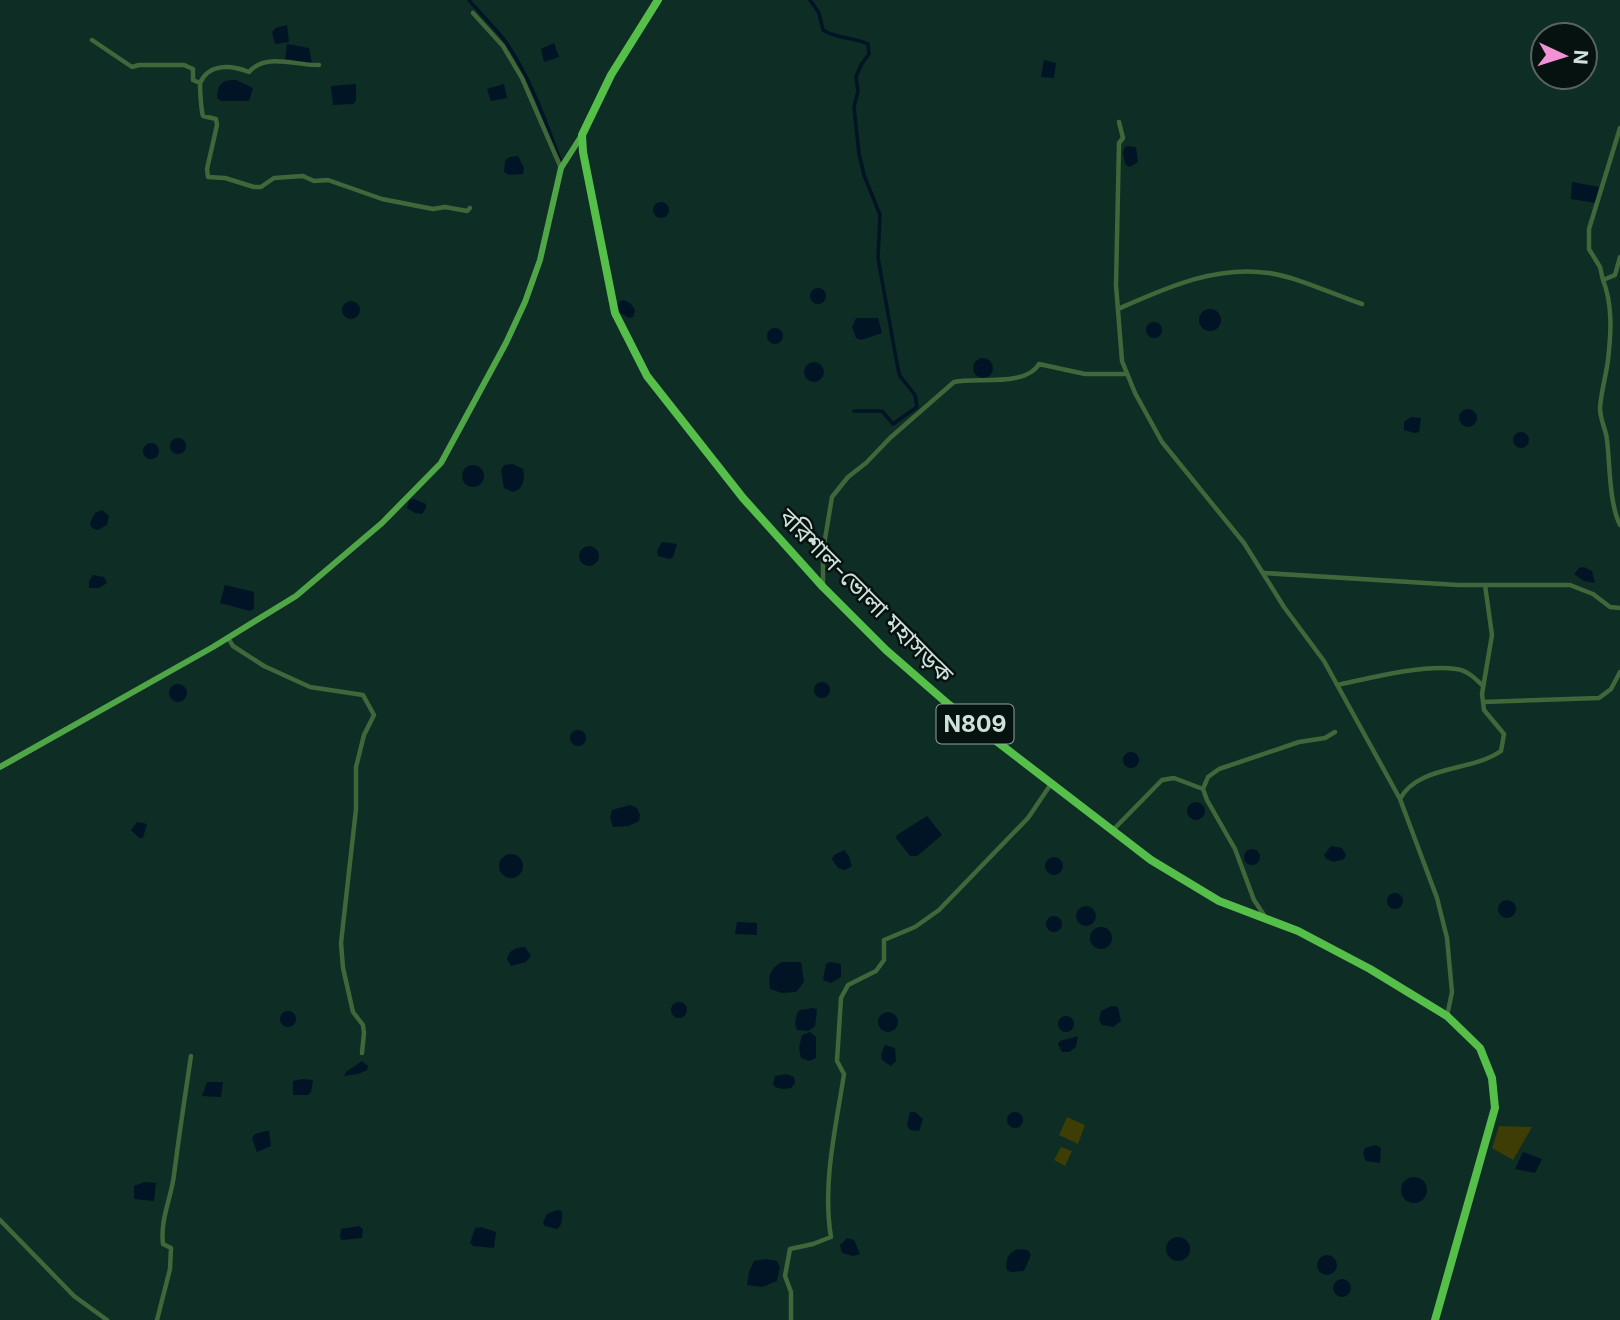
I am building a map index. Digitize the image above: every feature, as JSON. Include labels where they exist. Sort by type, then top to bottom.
[{"type":"highway","points":[[582,135],[611,75],[658,0]]},
{"type":"highway","name":"বরিশাল-ভোলা মহাসড়ক","points":[[582,135],[583,152],[615,313],[647,376],[743,498],[823,587],[886,650],[948,704],[1151,860],[1219,901],[1298,931],[1370,969],[1447,1016],[1480,1048],[1492,1078],[1495,1108],[1435,1320]]},
{"type":"main road","points":[[0,767],[281,606],[310,585],[382,523],[441,463],[506,344],[525,302],[540,260],[561,168],[582,135]]},
{"type":"street","points":[[473,13],[503,46],[522,78],[561,168]]},
{"type":"street","points":[[92,40],[128,66],[184,65],[192,69],[193,80],[200,83]]},
{"type":"street","points":[[319,65],[305,66],[272,61],[255,65],[249,72],[233,66],[208,71],[200,83],[202,113],[203,116],[216,119],[217,125],[207,169],[208,177],[225,178],[259,187],[274,178],[303,176],[314,181],[328,180],[382,199],[433,209],[445,207],[467,211],[470,208]]},
{"type":"street","points":[[1119,122],[1123,138],[1119,143],[1116,285],[1122,361],[1162,442],[1244,543],[1284,607],[1324,661],[1400,799],[1437,898],[1447,938],[1452,992],[1447,1016]]},
{"type":"street","points":[[1620,128],[1589,229],[1589,249],[1600,267],[1610,300],[1608,358],[1600,410],[1607,437],[1609,476],[1620,525]]},
{"type":"street","points":[[1603,280],[1615,275],[1620,257]]},
{"type":"street","points":[[1118,309],[1187,280],[1240,271],[1271,273],[1362,304]]},
{"type":"street","points":[[823,587],[823,551],[832,497],[848,477],[954,382],[994,381],[1028,375],[1036,370],[1039,364],[1085,374],[1127,374]]},
{"type":"street","points":[[1263,573],[1458,585],[1570,585],[1593,594],[1611,607],[1620,608]]},
{"type":"street","points":[[1400,799],[1406,788],[1430,775],[1488,760],[1501,751],[1504,734],[1484,710],[1483,702],[1483,686],[1492,635],[1485,585]]},
{"type":"street","points":[[228,638],[245,656],[280,675],[310,687],[363,695],[374,715],[364,735],[356,767],[356,808],[341,943],[343,968],[353,1012],[363,1025],[365,1033],[362,1053]]},
{"type":"street","points":[[1338,685],[1421,670],[1457,669],[1483,686]]},
{"type":"street","points":[[1483,702],[1600,698],[1611,689],[1620,672]]},
{"type":"street","points":[[1266,919],[1254,900],[1235,849],[1203,789],[1208,777],[1219,769],[1298,742],[1325,738],[1335,732]]},
{"type":"street","points":[[1112,831],[1162,780],[1174,778],[1203,789]]},
{"type":"street","points":[[791,1320],[790,1292],[785,1276],[790,1249],[831,1237],[828,1223],[830,1172],[844,1074],[837,1061],[841,998],[848,985],[876,971],[884,960],[884,940],[915,927],[939,911],[1028,818],[1051,784]]},
{"type":"street","points":[[157,1320],[170,1269],[171,1248],[163,1244],[161,1231],[174,1176],[191,1056]]},
{"type":"street","points":[[0,1220],[74,1296],[107,1320]]},
{"type":"shaded area","points":[[1067,1117],[1085,1125],[1078,1144],[1059,1135]]},
{"type":"shaded area","points":[[1499,1126],[1532,1127],[1513,1160],[1492,1148]]},
{"type":"shaded area","points":[[1061,1147],[1072,1151],[1065,1166],[1054,1160]]},
{"type":"water","points":[[287,25],[289,42],[275,44],[272,32]]},
{"type":"water","points":[[554,43],[559,57],[544,62],[541,49]]},
{"type":"water","points":[[287,44],[309,48],[312,64],[285,61]]},
{"type":"water","points":[[1044,60],[1056,63],[1054,78],[1041,77]]},
{"type":"water","points":[[236,80],[253,88],[249,101],[221,101],[217,98],[222,83]]},
{"type":"water","points":[[356,84],[356,101],[353,104],[333,105],[331,86]]},
{"type":"water","points":[[504,84],[507,98],[491,101],[487,89]]},
{"type":"water","points":[[1126,146],[1136,147],[1138,162],[1130,167],[1126,165],[1124,157]]},
{"type":"water","points":[[518,156],[524,168],[523,174],[509,175],[504,172],[505,161]]},
{"type":"water","points":[[1572,182],[1599,187],[1596,203],[1571,199]]},
{"type":"water","points":[[658,202],[664,202],[669,210],[667,216],[658,218],[653,213],[653,207]]},
{"type":"water","points":[[818,288],[824,290],[824,302],[818,304],[812,302],[810,296],[812,290]]},
{"type":"water","points":[[624,300],[635,310],[633,317],[629,318],[619,312],[618,304]]},
{"type":"water","points":[[351,301],[357,304],[360,310],[357,316],[351,319],[345,316],[342,310],[345,304]]},
{"type":"water","points":[[1210,309],[1218,312],[1221,320],[1218,328],[1210,331],[1202,328],[1199,320],[1202,312]]},
{"type":"water","points":[[856,318],[878,318],[882,333],[861,340],[856,338],[852,327]]},
{"type":"water","points":[[1154,322],[1160,324],[1160,336],[1154,338],[1148,336],[1146,330],[1148,324]]},
{"type":"water","points":[[772,328],[778,328],[783,336],[781,342],[772,344],[767,339],[767,333]]},
{"type":"water","points":[[983,358],[990,361],[993,368],[990,375],[983,378],[976,375],[973,368],[976,361]]},
{"type":"water","points":[[814,362],[821,365],[824,372],[821,379],[814,382],[807,379],[804,372],[807,365]]},
{"type":"water","points":[[1468,409],[1476,414],[1477,418],[1472,426],[1468,427],[1460,422],[1459,418],[1464,410]]},
{"type":"water","points":[[1411,417],[1421,418],[1419,432],[1404,430],[1404,422]]},
{"type":"water","points":[[1518,432],[1524,432],[1529,440],[1527,446],[1518,448],[1513,443],[1513,437]]},
{"type":"water","points":[[178,438],[184,440],[184,452],[178,454],[172,452],[170,446],[172,440]]},
{"type":"water","points":[[148,443],[154,443],[159,451],[157,457],[148,459],[143,454],[143,448]]},
{"type":"water","points":[[513,464],[523,469],[524,476],[522,486],[513,492],[504,488],[501,470],[504,465]]},
{"type":"water","points":[[473,465],[483,472],[484,476],[477,486],[473,487],[463,480],[462,476],[469,466]]},
{"type":"water","points":[[414,499],[426,504],[422,514],[407,508],[409,500]]},
{"type":"water","points":[[102,510],[109,516],[107,525],[98,530],[92,528],[90,523],[95,513]]},
{"type":"water","points":[[662,542],[677,544],[670,559],[658,556],[657,551]]},
{"type":"water","points":[[585,546],[593,546],[599,556],[593,566],[585,566],[579,560],[579,552]]},
{"type":"water","points":[[1584,567],[1592,571],[1595,583],[1584,581],[1574,574]]},
{"type":"water","points":[[93,575],[104,577],[107,583],[99,588],[89,588]]},
{"type":"water","points":[[225,585],[254,592],[254,609],[250,611],[220,603]]},
{"type":"water","points":[[819,682],[825,682],[830,690],[828,696],[819,698],[814,693],[814,687]]},
{"type":"water","points":[[178,684],[184,687],[187,693],[184,699],[178,702],[172,699],[169,693],[172,687]]},
{"type":"water","points":[[575,730],[581,730],[586,738],[584,744],[575,746],[570,741],[570,735]]},
{"type":"water","points":[[1128,752],[1134,752],[1139,760],[1137,766],[1128,768],[1123,763],[1123,757]]},
{"type":"water","points":[[1196,802],[1202,805],[1205,811],[1202,817],[1196,820],[1190,817],[1187,811],[1190,805]]},
{"type":"water","points":[[630,805],[637,808],[639,821],[629,826],[613,827],[610,817],[612,810]]},
{"type":"water","points":[[927,816],[942,835],[917,856],[910,856],[896,838],[897,835]]},
{"type":"water","points":[[137,822],[147,824],[143,838],[139,838],[131,830]]},
{"type":"water","points":[[1331,846],[1342,848],[1346,855],[1344,859],[1334,862],[1326,859],[1324,855]]},
{"type":"water","points":[[1252,849],[1258,851],[1258,863],[1252,865],[1246,863],[1244,857],[1246,851]]},
{"type":"water","points":[[844,850],[852,866],[845,870],[838,868],[832,859]]},
{"type":"water","points":[[511,854],[519,858],[523,866],[519,874],[511,878],[503,874],[499,866],[503,858]]},
{"type":"water","points":[[1054,857],[1060,860],[1063,866],[1060,872],[1054,875],[1048,872],[1045,866],[1048,860]]},
{"type":"water","points":[[1395,893],[1401,895],[1401,907],[1395,909],[1389,907],[1387,901],[1389,895]]},
{"type":"water","points":[[1503,900],[1511,900],[1516,909],[1514,916],[1503,918],[1498,913],[1498,905]]},
{"type":"water","points":[[1086,906],[1093,909],[1096,916],[1093,923],[1086,926],[1079,923],[1076,916],[1079,909]]},
{"type":"water","points":[[1054,916],[1060,918],[1060,930],[1054,932],[1048,930],[1046,924],[1048,918]]},
{"type":"water","points":[[737,922],[757,923],[757,935],[735,934]]},
{"type":"water","points":[[1101,927],[1111,934],[1112,938],[1105,948],[1101,949],[1091,942],[1090,938],[1097,928]]},
{"type":"water","points":[[525,947],[531,956],[526,962],[511,966],[507,959],[511,951]]},
{"type":"water","points":[[782,962],[801,962],[804,982],[796,992],[782,993],[770,989],[771,973]]},
{"type":"water","points":[[826,964],[841,964],[841,977],[831,983],[823,980]]},
{"type":"water","points":[[679,1002],[687,1010],[679,1018],[671,1010]]},
{"type":"water","points":[[1112,1006],[1118,1007],[1121,1021],[1113,1027],[1102,1025],[1099,1020],[1101,1011]]},
{"type":"water","points":[[817,1009],[815,1026],[808,1031],[797,1030],[797,1013]]},
{"type":"water","points":[[288,1011],[296,1019],[288,1027],[280,1019]]},
{"type":"water","points":[[888,1012],[895,1015],[898,1022],[895,1029],[888,1032],[881,1029],[878,1022],[881,1015]]},
{"type":"water","points":[[1063,1016],[1069,1016],[1074,1024],[1072,1030],[1063,1032],[1058,1027],[1058,1021]]},
{"type":"water","points":[[810,1032],[816,1037],[816,1058],[809,1061],[801,1058],[799,1048],[802,1035]]},
{"type":"water","points":[[1078,1036],[1076,1047],[1069,1052],[1062,1052],[1058,1044],[1060,1041]]},
{"type":"water","points":[[885,1045],[895,1048],[896,1061],[891,1066],[882,1060],[881,1054]]},
{"type":"water","points":[[362,1061],[368,1066],[367,1070],[344,1076],[346,1072]]},
{"type":"water","points":[[787,1074],[794,1077],[795,1083],[791,1088],[775,1087],[775,1076]]},
{"type":"water","points":[[313,1080],[311,1092],[308,1095],[293,1095],[293,1081]]},
{"type":"water","points":[[207,1082],[223,1082],[221,1097],[202,1096]]},
{"type":"water","points":[[910,1112],[915,1112],[923,1119],[919,1131],[910,1130],[907,1125]]},
{"type":"water","points":[[1015,1112],[1021,1114],[1021,1126],[1015,1128],[1009,1126],[1007,1120],[1009,1114]]},
{"type":"water","points":[[269,1131],[271,1146],[257,1152],[252,1138],[255,1134]]},
{"type":"water","points":[[1376,1145],[1381,1148],[1380,1163],[1366,1161],[1363,1154],[1365,1148]]},
{"type":"water","points":[[1523,1152],[1542,1159],[1535,1173],[1515,1169]]},
{"type":"water","points":[[1414,1177],[1423,1181],[1427,1190],[1423,1199],[1414,1203],[1405,1199],[1401,1190],[1405,1181]]},
{"type":"water","points":[[145,1182],[156,1183],[154,1201],[134,1199],[134,1186]]},
{"type":"water","points":[[562,1211],[559,1227],[557,1229],[545,1226],[543,1223],[547,1214]]},
{"type":"water","points":[[359,1226],[363,1229],[362,1238],[342,1240],[341,1229]]},
{"type":"water","points":[[481,1227],[496,1232],[494,1248],[473,1246],[470,1243],[475,1228]]},
{"type":"water","points":[[1178,1237],[1189,1244],[1190,1249],[1183,1260],[1178,1261],[1167,1254],[1166,1249],[1173,1238]]},
{"type":"water","points":[[847,1238],[854,1240],[860,1254],[853,1256],[842,1253],[840,1245]]},
{"type":"water","points":[[1018,1249],[1028,1250],[1031,1255],[1024,1271],[1011,1272],[1007,1270],[1007,1260],[1012,1252]]},
{"type":"water","points":[[1327,1255],[1334,1258],[1337,1265],[1334,1272],[1327,1275],[1320,1272],[1317,1265],[1320,1258]]},
{"type":"water","points":[[754,1261],[777,1261],[780,1267],[777,1281],[762,1287],[747,1285]]},
{"type":"water","points":[[1342,1279],[1348,1282],[1351,1288],[1348,1294],[1342,1297],[1336,1294],[1333,1288],[1336,1282]]},
{"type":"waterway","points":[[469,0],[505,41],[522,69],[560,160]]},
{"type":"waterway","points":[[810,0],[819,13],[823,30],[868,44],[869,54],[856,77],[858,91],[854,107],[859,154],[864,175],[880,215],[878,258],[898,369],[900,376],[915,395],[917,407],[893,424],[882,411],[854,411]]}]
